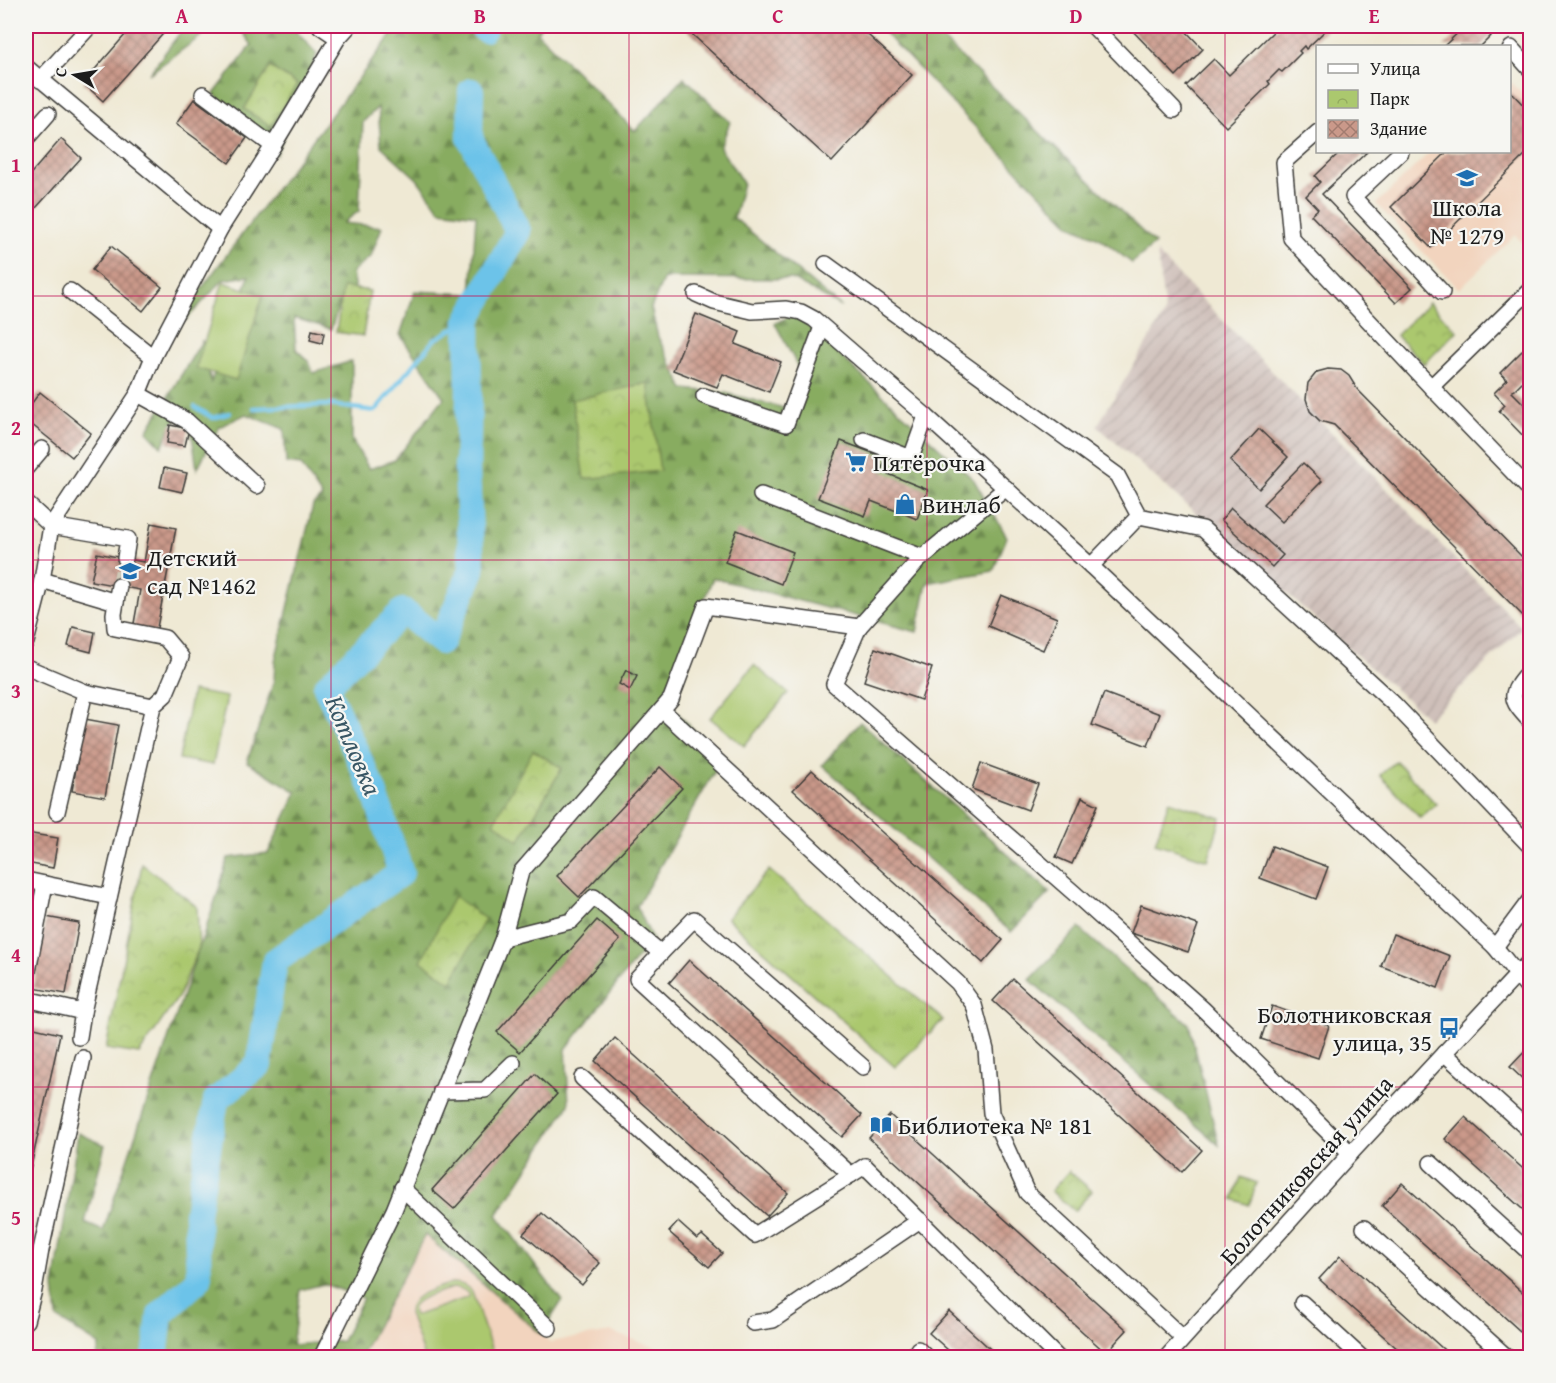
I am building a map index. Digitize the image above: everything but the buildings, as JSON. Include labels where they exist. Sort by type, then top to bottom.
[{"type":"street","points":[[40,80],[90,26]]},
{"type":"street","points":[[320,26],[338,39]]},
{"type":"street","points":[[26,642],[42,580],[51,526],[138,394],[153,357],[219,228],[273,146],[338,39],[349,26]]},
{"type":"street","points":[[1093,26],[1174,110]]},
{"type":"street","points":[[1511,48],[1530,69]]},
{"type":"street","points":[[26,67],[219,228]]},
{"type":"street","points":[[203,94],[273,146]]},
{"type":"street","points":[[26,139],[48,114]]},
{"type":"street","points":[[1316,133],[1284,162],[1291,238],[1530,490]]},
{"type":"street","points":[[1400,153],[1353,197],[1442,292]]},
{"type":"street","points":[[826,264],[1117,475],[1139,516]]},
{"type":"street","points":[[1431,387],[1530,290]]},
{"type":"street","points":[[70,291],[153,357]]},
{"type":"street","points":[[696,294],[714,302],[752,311],[786,309],[801,312],[818,323],[926,416],[1091,566],[1495,947],[1530,990]]},
{"type":"street","points":[[704,396],[786,424],[818,323]]},
{"type":"street","points":[[138,394],[187,421],[257,486]]},
{"type":"street","points":[[864,440],[911,458],[926,416]]},
{"type":"street","points":[[26,468],[42,448]]},
{"type":"street","points":[[1006,488],[922,557],[859,627],[834,684],[1183,991],[1351,1153]]},
{"type":"street","points":[[761,495],[922,557]]},
{"type":"street","points":[[26,503],[51,526],[128,539],[125,558]]},
{"type":"street","points":[[1091,566],[1139,516]]},
{"type":"street","points":[[1139,516],[1203,529],[1394,704],[1530,846]]},
{"type":"street","points":[[42,580],[116,602]]},
{"type":"street","points":[[79,1037],[153,706],[165,695],[181,657],[165,638],[115,628],[114,614],[119,586]]},
{"type":"street","points":[[321,1358],[394,1210],[503,938],[521,872],[671,699],[706,606],[859,627]]},
{"type":"street","points":[[26,667],[85,692],[153,706]]},
{"type":"street","points":[[1530,670],[1515,688],[1513,695],[1518,708],[1530,721]]},
{"type":"street","points":[[57,812],[85,692]]},
{"type":"street","points":[[662,710],[958,983],[974,1005],[986,1050],[991,1113],[1027,1193],[1183,1338]]},
{"type":"street","points":[[26,880],[109,897]]},
{"type":"street","points":[[26,981],[45,884]]},
{"type":"street","points":[[503,938],[571,921],[594,897],[661,953]]},
{"type":"street","points":[[1495,947],[1530,900]]},
{"type":"street","points":[[851,1175],[637,978],[694,919],[863,1067]]},
{"type":"street","name":"Болотниковская улица","points":[[1166,1358],[1351,1153],[1530,961]]},
{"type":"street","points":[[26,999],[83,1012]]},
{"type":"street","points":[[1444,1053],[1530,1131]]},
{"type":"street","points":[[26,1321],[82,1058]]},
{"type":"street","points":[[441,1091],[485,1090],[513,1063]]},
{"type":"street","points":[[582,1078],[755,1235],[865,1166],[1058,1358]]},
{"type":"street","points":[[1431,1162],[1530,1252]]},
{"type":"street","points":[[402,1188],[549,1328]]},
{"type":"street","points":[[753,1323],[773,1320],[920,1220]]},
{"type":"street","points":[[1364,1228],[1508,1358]]},
{"type":"street","points":[[1302,1304],[1362,1358]]},
{"type":"shaded area","name":"Школа № 1279","points":[[1511,82],[1530,102],[1530,250],[1515,235],[1459,289],[1376,204],[1429,153],[1511,153]]},
{"type":"shaded area","points":[[1157,253],[1522,628],[1429,719],[1097,426],[1165,313]]},
{"type":"shaded area","points":[[422,1221],[550,1342],[611,1332],[684,1357],[352,1358]]},
{"type":"green space","points":[[185,26],[215,26],[149,74]]},
{"type":"green space","points":[[238,26],[291,26],[317,54],[276,155],[214,94],[252,45]]},
{"type":"green space","points":[[398,26],[541,26],[537,32],[635,131],[684,77],[730,122],[720,148],[743,183],[734,218],[841,307],[792,279],[664,278],[651,308],[658,337],[684,389],[725,393],[792,410],[800,371],[775,323],[795,314],[974,480],[1007,537],[993,571],[927,583],[917,632],[713,578],[663,698],[722,759],[637,906],[652,939],[566,1049],[569,1105],[497,1215],[562,1301],[541,1334],[425,1235],[360,1357],[97,1357],[99,1345],[57,1318],[54,1286],[78,1133],[105,1145],[85,1223],[103,1231],[228,858],[268,853],[297,792],[247,762],[274,681],[275,661],[313,505],[322,497],[301,465],[286,463],[284,429],[246,414],[219,427],[197,469],[189,415],[173,422],[162,447],[147,431],[202,341],[211,382],[249,276],[223,280],[185,321],[192,301]],"holes":[[[378,107],[381,146],[417,179],[440,210],[476,215],[471,294],[415,291],[400,335],[444,398],[395,460],[369,469],[352,440],[352,361],[313,373],[308,361],[296,349],[294,318],[331,329],[340,302],[355,290],[352,272],[371,256],[382,227],[343,223],[359,211],[363,122]],[[324,1284],[363,1298],[342,1341],[292,1345],[300,1290]]]},
{"type":"green space","points":[[878,26],[929,26],[1155,244],[1132,263],[1101,239],[1070,225]]},
{"type":"green space","points":[[270,67],[297,84],[271,126],[244,109]]},
{"type":"green space","points":[[223,282],[263,295],[236,380],[196,368]]},
{"type":"green space","points":[[343,287],[370,291],[363,336],[336,332]]},
{"type":"green space","points":[[1429,303],[1457,331],[1424,364],[1396,335]]},
{"type":"green space","points":[[648,383],[660,471],[584,479],[572,400]]},
{"type":"green space","points":[[754,665],[788,693],[744,746],[710,718]]},
{"type":"green space","points":[[192,691],[227,697],[213,765],[179,759]]},
{"type":"green space","points":[[860,722],[1050,892],[1011,932],[822,765]]},
{"type":"green space","points":[[533,750],[562,768],[519,841],[494,822]]},
{"type":"green space","points":[[1396,761],[1436,804],[1420,818],[1380,775]]},
{"type":"green space","points":[[1169,801],[1221,818],[1208,860],[1155,843]]},
{"type":"green space","points":[[142,864],[197,907],[199,947],[179,996],[139,1054],[106,1049]]},
{"type":"green space","points":[[769,870],[943,1020],[895,1067],[727,918]]},
{"type":"green space","points":[[454,896],[485,919],[451,982],[421,961]]},
{"type":"green space","points":[[1079,928],[1189,1024],[1219,1145],[1030,980]]},
{"type":"green space","points":[[1069,1171],[1092,1191],[1074,1211],[1051,1191]]},
{"type":"green space","points":[[1241,1177],[1257,1183],[1249,1205],[1233,1199]]},
{"type":"green space","points":[[452,1283],[461,1284],[472,1292],[494,1357],[424,1357],[409,1314],[410,1307],[413,1301],[424,1293]],"holes":[[[453,1288],[465,1291],[469,1297],[414,1316],[415,1303],[425,1297]]]},
{"type":"waterway","name":"Котловка","points":[[155,1358],[160,1315],[199,1279],[197,1214],[216,1100],[259,1065],[275,961],[401,873],[374,791],[326,687],[403,611],[441,642],[472,570],[467,470],[468,320],[518,231],[470,138],[471,91]]},
{"type":"waterway","points":[[254,408],[330,405],[375,411],[434,340],[468,320]]},
{"type":"waterway","points":[[195,407],[213,418],[230,413]]},
{"type":"tunnel","points":[[119,586],[125,558]]},
{"type":"place","name":"Школа № 1279","points":[[1467,178]]},
{"type":"place","name":"Пятёрочка","points":[[856,462]]},
{"type":"place","name":"Винлаб","points":[[905,504]]},
{"type":"place","name":"Детский сад №1462","points":[[130,571]]},
{"type":"place","name":"Болотниковская улица, 35","points":[[1449,1028]]},
{"type":"place","name":"Библиотека № 181","points":[[881,1125]]}]
